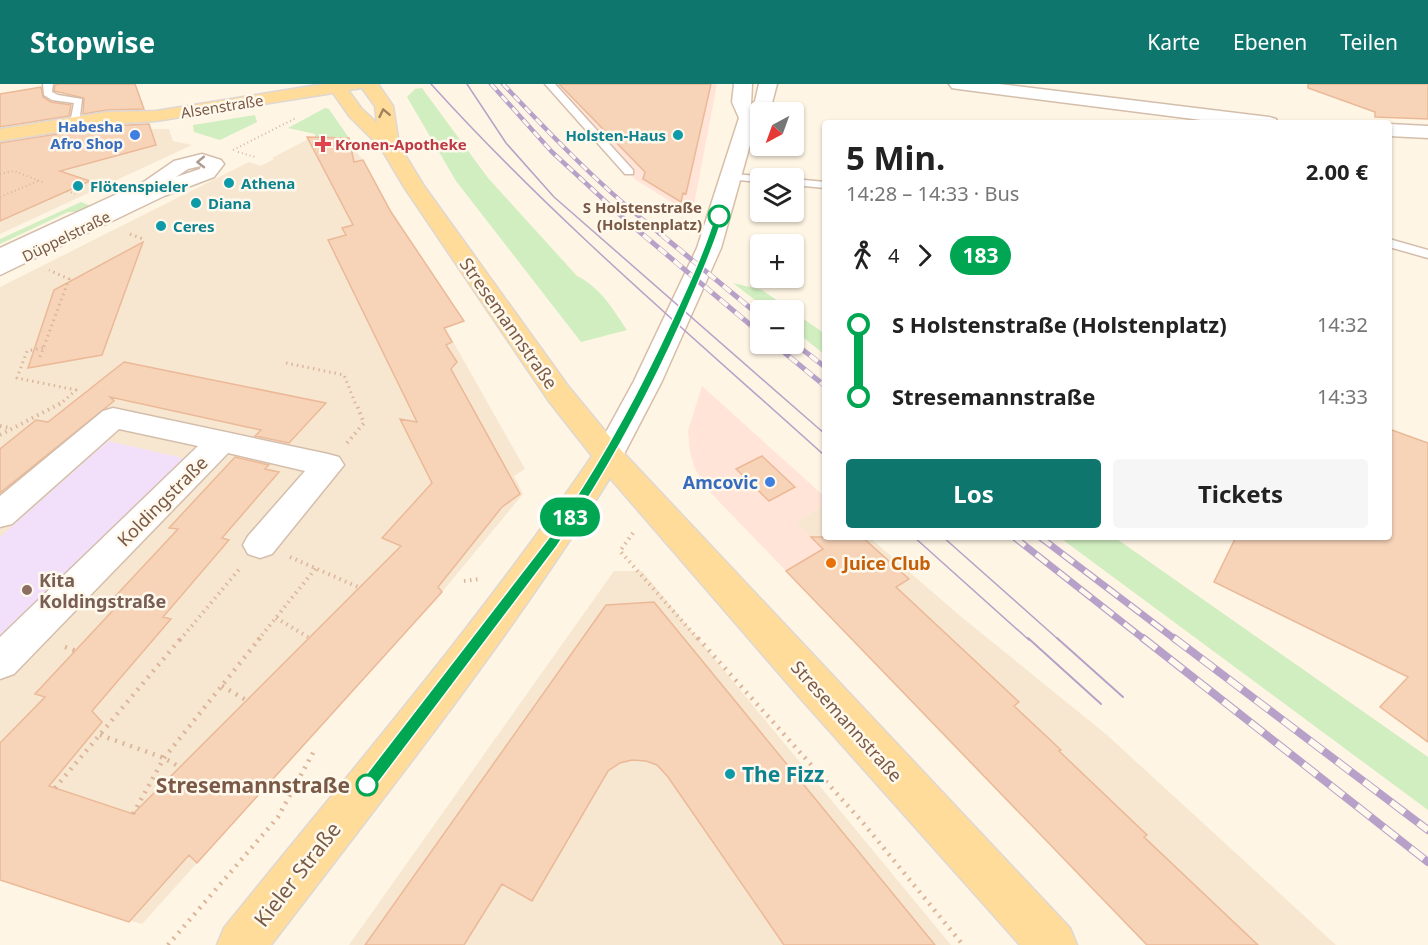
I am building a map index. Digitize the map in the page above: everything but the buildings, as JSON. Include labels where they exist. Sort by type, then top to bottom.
[{"type":"main road","name":"Alsenstraße","points":[[107,118],[149,105],[281,84]]},
{"type":"main road","name":"Alsenstraße","points":[[0,135],[107,118],[156,116],[357,84]]},
{"type":"main road","name":"Stresemannstraße","points":[[369,84],[384,106],[389,145]]},
{"type":"main road","name":"Stresemannstraße","points":[[336,86],[355,112],[389,145],[414,187],[558,393],[608,456],[1053,945]]},
{"type":"main road","name":"Kieler Straße","points":[[241,945],[397,747],[552,543],[608,456]]},
{"type":"street","points":[[743,84],[741,102],[748,118]]},
{"type":"street","points":[[608,456],[689,297],[709,248],[748,118],[763,103],[768,84]]},
{"type":"street","points":[[958,84],[1245,120]]},
{"type":"street","points":[[1392,130],[1428,132]]},
{"type":"street","name":"Düppelstraße","points":[[0,257],[158,187],[0,268]]},
{"type":"street","name":"Koldingstraße","points":[[0,515],[114,418],[328,465],[260,545]]},
{"type":"street","name":"Koldingstraße","points":[[0,663],[222,441]]},
{"type":"lane","points":[[48,84],[46,93],[55,98],[79,95],[75,123]]},
{"type":"lane","points":[[550,84],[629,172]]},
{"type":"lane","points":[[731,177],[750,178]]},
{"type":"lane","points":[[804,183],[822,185]]},
{"type":"lane","points":[[1392,244],[1428,254]]},
{"type":"path","points":[[233,150],[300,117]]},
{"type":"path","points":[[0,174],[14,171],[45,183]]},
{"type":"path","points":[[0,197],[39,181]]},
{"type":"path","points":[[40,357],[69,279],[48,270]]},
{"type":"path","points":[[0,435],[58,406],[76,390],[17,378],[27,351],[43,348]]},
{"type":"path","points":[[286,363],[344,375],[364,423]]},
{"type":"path","points":[[0,426],[9,429]]},
{"type":"path","points":[[55,788],[260,545],[358,587]]},
{"type":"path","points":[[620,551],[864,824],[963,945]]},
{"type":"path","points":[[133,814],[164,758],[316,568]]},
{"type":"path","points":[[276,618],[308,637]]},
{"type":"path","points":[[222,686],[246,700]]},
{"type":"path","points":[[100,735],[164,758],[180,767]]},
{"type":"path","points":[[168,945],[278,817],[314,751]]},
{"type":"path","points":[[61,771],[68,773]]},
{"type":"shaded area","points":[[544,84],[717,84],[692,215],[636,180]]},
{"type":"shaded area","points":[[151,129],[169,129],[173,141],[192,145],[0,234],[0,149]]},
{"type":"shaded area","points":[[349,138],[351,146],[363,160],[391,212],[464,321],[446,329],[525,469],[514,476],[523,494],[442,592],[142,924],[87,909],[0,880],[0,287],[249,162],[261,166],[308,139]]},
{"type":"shaded area","points":[[702,386],[822,494],[822,507],[796,522],[823,549],[786,571],[708,490],[695,469],[690,452],[688,431]]},
{"type":"shaded area","name":"Kita Koldingstraße","points":[[108,441],[187,459],[0,642],[0,537]]},
{"type":"shaded area","points":[[822,507],[822,540],[872,540],[959,615],[1107,735],[1336,945],[1147,945],[786,571],[823,549],[795,522]]},
{"type":"shaded area","name":"The Fizz","points":[[614,571],[642,571],[951,945],[349,945]]},
{"type":"green space","points":[[422,88],[488,178],[577,276],[593,286],[611,306],[627,330],[581,342],[456,181],[407,97],[415,89]]},
{"type":"green space","points":[[325,108],[329,109],[349,138],[315,137],[315,134],[288,128]]},
{"type":"green space","points":[[255,115],[257,122],[220,140],[194,132],[193,125]]},
{"type":"green space","points":[[81,202],[96,208],[86,212],[68,212],[0,244],[0,239]]},
{"type":"green space","points":[[733,283],[762,290],[776,300],[755,300]]},
{"type":"green space","points":[[804,319],[822,332],[822,353],[804,338]]},
{"type":"green space","points":[[1063,540],[1118,540],[1428,757],[1428,810]]},
{"type":"tram line","points":[[431,84],[525,182],[574,229],[822,453]]},
{"type":"tram line","points":[[467,84],[506,143],[554,197],[822,431]]},
{"type":"tram line","points":[[917,540],[1029,640]]},
{"type":"tram line","points":[[946,540],[1059,640]]},
{"type":"tram line","points":[[1028,638],[1101,704]]},
{"type":"tram line","points":[[1057,638],[1123,697]]},
{"type":"railway","points":[[491,84],[552,152],[630,224]]},
{"type":"railway","points":[[503,84],[591,174],[648,224]]},
{"type":"railway","points":[[628,222],[750,325]]},
{"type":"railway","points":[[646,222],[750,308]]},
{"type":"railway","points":[[804,351],[822,365]]},
{"type":"railway","points":[[786,354],[822,384]]},
{"type":"railway","points":[[1018,540],[1145,640]]},
{"type":"railway","points":[[1044,540],[1176,640]]},
{"type":"railway","points":[[1143,638],[1428,862]]},
{"type":"railway","points":[[1174,638],[1428,830]]},
{"type":"bus line","name":"183","points":[[367,785],[552,543],[578,505],[608,456],[659,360],[689,297],[719,216]]},
{"type":"place","name":"Habesha Afro Shop","points":[[135,135]]},
{"type":"place","name":"Holsten-Haus","points":[[678,135]]},
{"type":"place","name":"Kronen-Apotheke","points":[[323,144]]},
{"type":"place","name":"Athena","points":[[229,183]]},
{"type":"place","name":"Flötenspieler","points":[[78,186]]},
{"type":"place","name":"Diana","points":[[196,203]]},
{"type":"place","name":"S Holstenstraße (Holstenplatz)","points":[[719,216]]},
{"type":"place","name":"Ceres","points":[[161,226]]},
{"type":"place","name":"Amcovic","points":[[770,482]]},
{"type":"place","name":"Juice Club","points":[[831,563]]},
{"type":"place","name":"Kita Koldingstraße","points":[[27,590]]},
{"type":"place","name":"The Fizz","points":[[730,774]]},
{"type":"place","name":"Stresemannstraße","points":[[367,785]]}]
